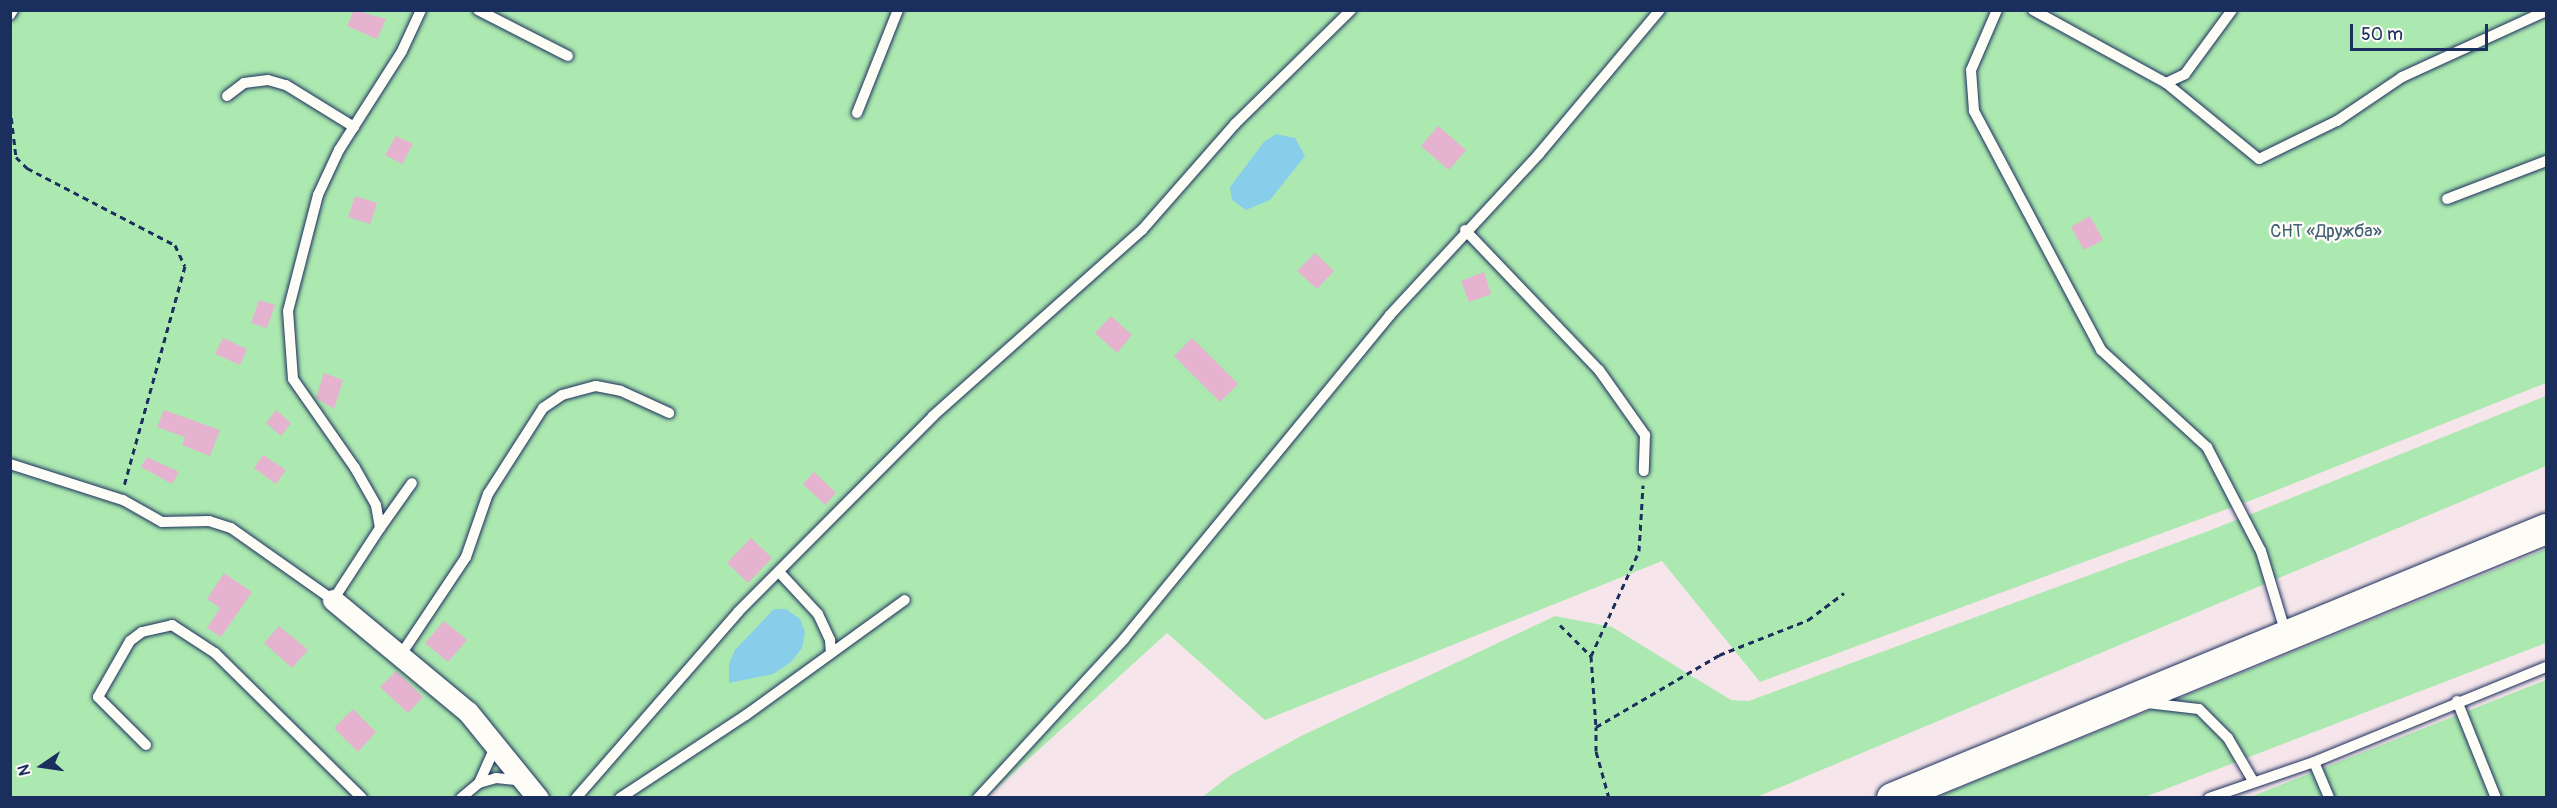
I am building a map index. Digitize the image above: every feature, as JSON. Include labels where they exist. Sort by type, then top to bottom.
[{"type":"street","points":[[1892,798],[2286,634],[2547,529]]},
{"type":"street","points":[[333,600],[468,712],[532,790]]},
{"type":"lane","points":[[10,15],[13,10]]},
{"type":"lane","points":[[380,528],[376,505],[355,468],[301,396],[293,379],[288,343],[288,311],[318,195],[354,127],[402,51],[422,10]]},
{"type":"lane","points":[[478,10],[568,56]]},
{"type":"lane","points":[[857,113],[898,10]]},
{"type":"lane","points":[[576,798],[738,612],[780,573],[933,416],[1142,230],[1235,124],[1351,10]]},
{"type":"lane","points":[[978,798],[1124,639],[1207,533],[1465,230],[1539,154],[1660,10]]},
{"type":"lane","points":[[1998,10],[1971,70],[1974,111],[2101,350],[2207,447],[2261,551],[2286,634]]},
{"type":"lane","points":[[2033,10],[2166,82],[2259,159],[2337,121],[2402,77],[2547,11]]},
{"type":"lane","points":[[2166,82],[2184,74],[2232,10]]},
{"type":"lane","points":[[227,96],[244,84],[268,80],[296,91],[354,127]]},
{"type":"lane","points":[[2447,199],[2547,161]]},
{"type":"lane","points":[[1465,230],[1599,370],[1645,435],[1644,471]]},
{"type":"lane","points":[[400,656],[466,557],[488,494],[543,408],[562,395],[596,386],[621,391],[669,413]]},
{"type":"lane","points":[[10,464],[123,500],[162,522],[209,521],[231,528],[333,600],[412,483]]},
{"type":"lane","points":[[780,573],[818,614],[831,640],[831,653]]},
{"type":"lane","points":[[620,798],[905,600]]},
{"type":"lane","points":[[146,745],[98,697],[130,641],[142,632],[172,625],[215,653],[362,798]]},
{"type":"lane","points":[[2209,798],[2252,779],[2314,762],[2457,701],[2547,667]]},
{"type":"lane","points":[[2127,700],[2199,709],[2228,738],[2252,779]]},
{"type":"lane","points":[[2457,701],[2496,798]]},
{"type":"lane","points":[[479,783],[496,745]]},
{"type":"lane","points":[[2314,762],[2329,798]]},
{"type":"lane","points":[[461,798],[479,783],[496,778],[532,790]]},
{"type":"path","points":[[10,107],[16,157],[27,168],[175,245],[185,266],[161,367],[124,479],[123,500]]},
{"type":"path","points":[[1609,798],[1596,751],[1590,656],[1639,551],[1644,471]]},
{"type":"path","points":[[1596,727],[1719,655],[1808,620],[1844,593]]},
{"type":"path","points":[[1560,625],[1590,656]]},
{"type":"green space","name":"СНТ «Дружба»","points":[[10,11],[2546,11],[2546,383],[2257,498],[1760,682],[1662,561],[1265,720],[1167,633],[987,797],[11,797]]},
{"type":"green space","points":[[2546,396],[2546,466],[1757,797],[1201,798],[1232,774],[1301,736],[1555,616],[1612,627],[1731,700],[1749,701],[2211,530]]},
{"type":"green space","points":[[2546,549],[2546,643],[2145,797],[1934,798]]},
{"type":"green space","points":[[2546,680],[2546,797],[2250,797]]},
{"type":"water","points":[[1276,134],[1295,138],[1305,156],[1270,200],[1246,210],[1232,200],[1230,187],[1264,142]]},
{"type":"water","points":[[774,609],[786,609],[800,619],[805,632],[802,648],[791,662],[773,674],[729,683],[729,664],[735,650]]},
{"type":"building","points":[[354,10],[386,19],[377,39],[347,26]]},
{"type":"building","points":[[1438,126],[1466,150],[1449,170],[1421,146]]},
{"type":"building","points":[[396,136],[413,144],[402,164],[385,155]]},
{"type":"building","points":[[355,196],[377,203],[370,224],[348,217]]},
{"type":"building","points":[[2090,216],[2103,240],[2084,250],[2071,227]]},
{"type":"building","points":[[1315,253],[1334,271],[1317,289],[1297,271]]},
{"type":"building","points":[[1484,272],[1491,294],[1469,302],[1461,281]]},
{"type":"building","points":[[259,300],[275,305],[267,328],[251,323]]},
{"type":"building","points":[[1111,316],[1132,335],[1117,353],[1095,333]]},
{"type":"building","points":[[223,338],[247,349],[240,365],[215,354]]},
{"type":"building","points":[[1192,338],[1238,384],[1220,402],[1174,356]]},
{"type":"building","points":[[324,373],[343,380],[334,409],[316,398]]},
{"type":"building","points":[[164,410],[220,430],[210,456],[182,445],[185,437],[157,427]]},
{"type":"building","points":[[276,410],[291,423],[281,436],[266,423]]},
{"type":"building","points":[[263,455],[286,470],[276,484],[254,468]]},
{"type":"building","points":[[147,457],[179,472],[172,484],[141,467]]},
{"type":"building","points":[[814,472],[836,493],[825,505],[803,484]]},
{"type":"building","points":[[751,538],[772,558],[748,583],[727,563]]},
{"type":"building","points":[[224,573],[252,592],[221,637],[207,628],[220,608],[207,599]]},
{"type":"building","points":[[444,621],[467,640],[448,662],[425,643]]},
{"type":"building","points":[[279,626],[308,650],[292,668],[264,643]]},
{"type":"building","points":[[396,671],[423,697],[408,713],[380,687]]},
{"type":"building","points":[[353,709],[376,732],[358,752],[334,728]]}]
